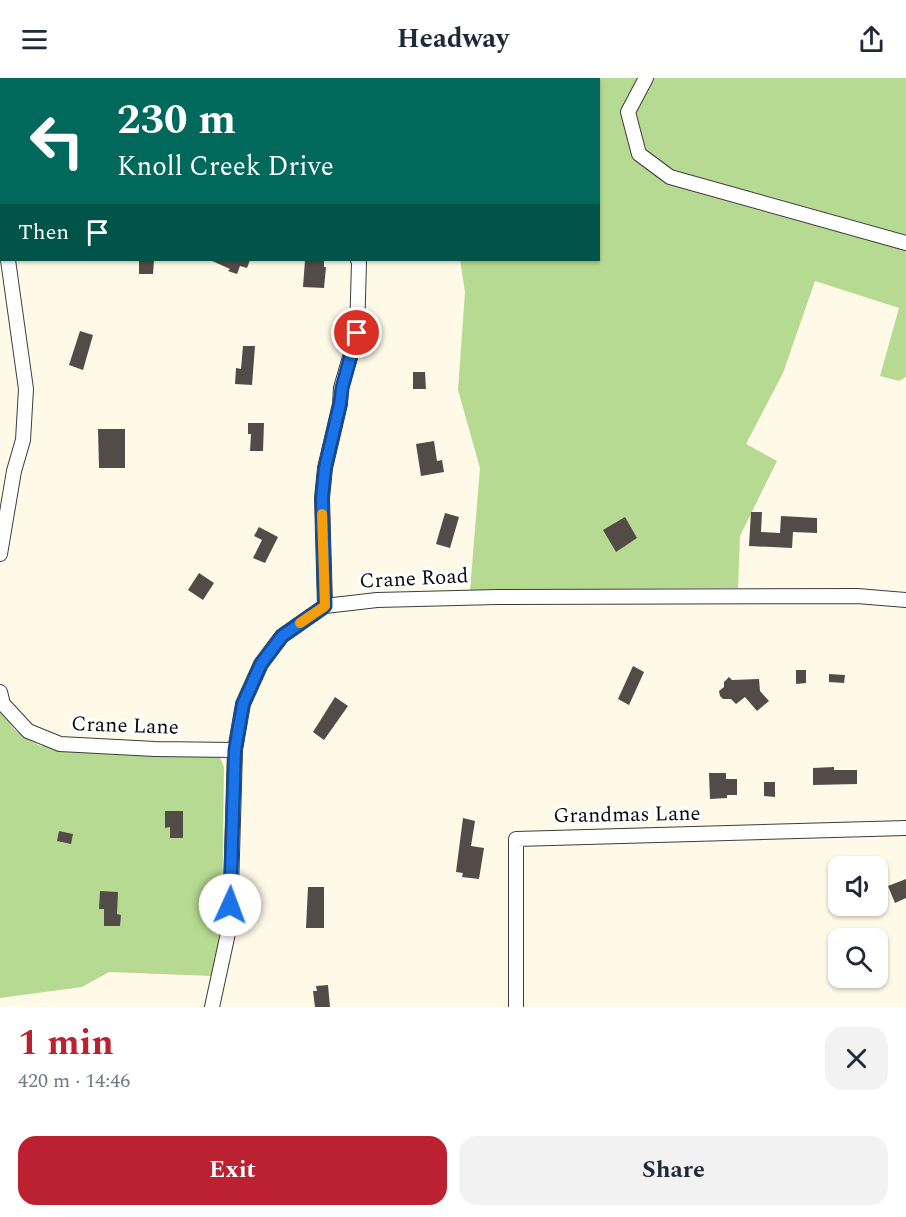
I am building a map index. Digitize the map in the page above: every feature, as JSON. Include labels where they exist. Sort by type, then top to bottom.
[{"type":"street","points":[[646,78],[628,112],[639,154],[670,177],[906,243]]},
{"type":"street","points":[[0,554],[14,471],[23,440],[26,389],[8,261]]},
{"type":"street","points":[[325,606],[322,498],[325,468],[342,388],[357,333],[358,261]]},
{"type":"street","name":"Crane Road","points":[[212,1007],[230,924],[235,750],[243,704],[261,664],[282,636],[325,606],[376,600],[497,597],[857,596],[906,600]]},
{"type":"street","name":"Crane Lane","points":[[0,692],[3,704],[28,731],[60,744],[235,750]]},
{"type":"street","name":"Grandmas Lane","points":[[516,1007],[516,839],[906,828]]},
{"type":"green space","points":[[600,78],[906,78],[906,377],[899,381],[880,376],[899,308],[815,281],[783,373],[746,444],[777,461],[740,536],[738,588],[470,590],[480,468],[458,390],[465,292],[460,261],[600,261]]},
{"type":"green space","points":[[0,708],[17,731],[41,746],[219,755],[224,767],[222,923],[212,976],[109,972],[82,987],[0,998]]},
{"type":"building","points":[[139,261],[154,261],[153,274],[139,274]]},
{"type":"building","points":[[212,261],[250,261],[247,268],[240,266],[237,274],[228,271],[230,269]]},
{"type":"building","points":[[305,261],[324,261],[324,267],[326,267],[324,288],[303,287]]},
{"type":"building","points":[[80,331],[93,335],[83,370],[69,365]]},
{"type":"building","points":[[243,346],[255,346],[252,385],[235,384],[236,368],[241,369]]},
{"type":"building","points":[[413,372],[425,372],[426,389],[413,389]]},
{"type":"building","points":[[248,423],[264,423],[263,451],[250,451],[251,434],[248,434]]},
{"type":"building","points":[[98,429],[125,429],[125,468],[99,468]]},
{"type":"building","points":[[434,441],[437,461],[442,460],[444,472],[421,476],[416,444]]},
{"type":"building","points":[[751,512],[762,512],[761,532],[780,533],[781,516],[817,518],[817,533],[793,532],[792,548],[749,546]]},
{"type":"building","points":[[445,513],[459,517],[450,548],[436,544]]},
{"type":"building","points":[[625,517],[637,538],[616,552],[603,530]]},
{"type":"building","points":[[259,527],[278,537],[265,563],[253,558],[262,540],[254,536]]},
{"type":"building","points":[[199,573],[214,583],[203,600],[188,590]]},
{"type":"building","points":[[633,666],[644,672],[629,705],[618,699]]},
{"type":"building","points":[[796,670],[806,670],[806,683],[796,684]]},
{"type":"building","points":[[829,674],[845,675],[844,683],[829,682]]},
{"type":"building","points":[[729,677],[732,680],[759,679],[760,691],[769,701],[757,711],[745,697],[736,704],[731,699],[723,699],[719,691]]},
{"type":"building","points":[[335,697],[348,706],[324,740],[313,732]]},
{"type":"building","points":[[834,767],[834,770],[857,770],[857,784],[813,785],[813,768]]},
{"type":"building","points":[[709,773],[726,773],[726,779],[737,779],[737,795],[710,799]]},
{"type":"building","points":[[764,782],[775,782],[775,797],[764,796]]},
{"type":"building","points":[[165,811],[183,811],[183,838],[170,838],[170,827],[165,828]]},
{"type":"building","points":[[463,818],[475,821],[471,846],[484,848],[479,879],[462,877],[463,873],[456,872]]},
{"type":"building","points":[[59,831],[73,834],[71,844],[57,841]]},
{"type":"building","points":[[906,879],[906,898],[895,903],[888,886]]},
{"type":"building","points":[[308,887],[324,887],[324,928],[306,928]]},
{"type":"building","points":[[100,891],[118,892],[117,914],[121,915],[120,926],[104,926],[104,909],[99,909]]},
{"type":"building","points":[[328,985],[330,1007],[315,1007],[313,991],[317,991],[316,986]]},
{"type":"slow traffic","points":[[300,623],[325,606],[322,514]]},
{"type":"route","points":[[230,905],[235,750],[243,704],[261,664],[282,636],[325,606],[322,498],[325,468],[342,388],[357,333]]}]
